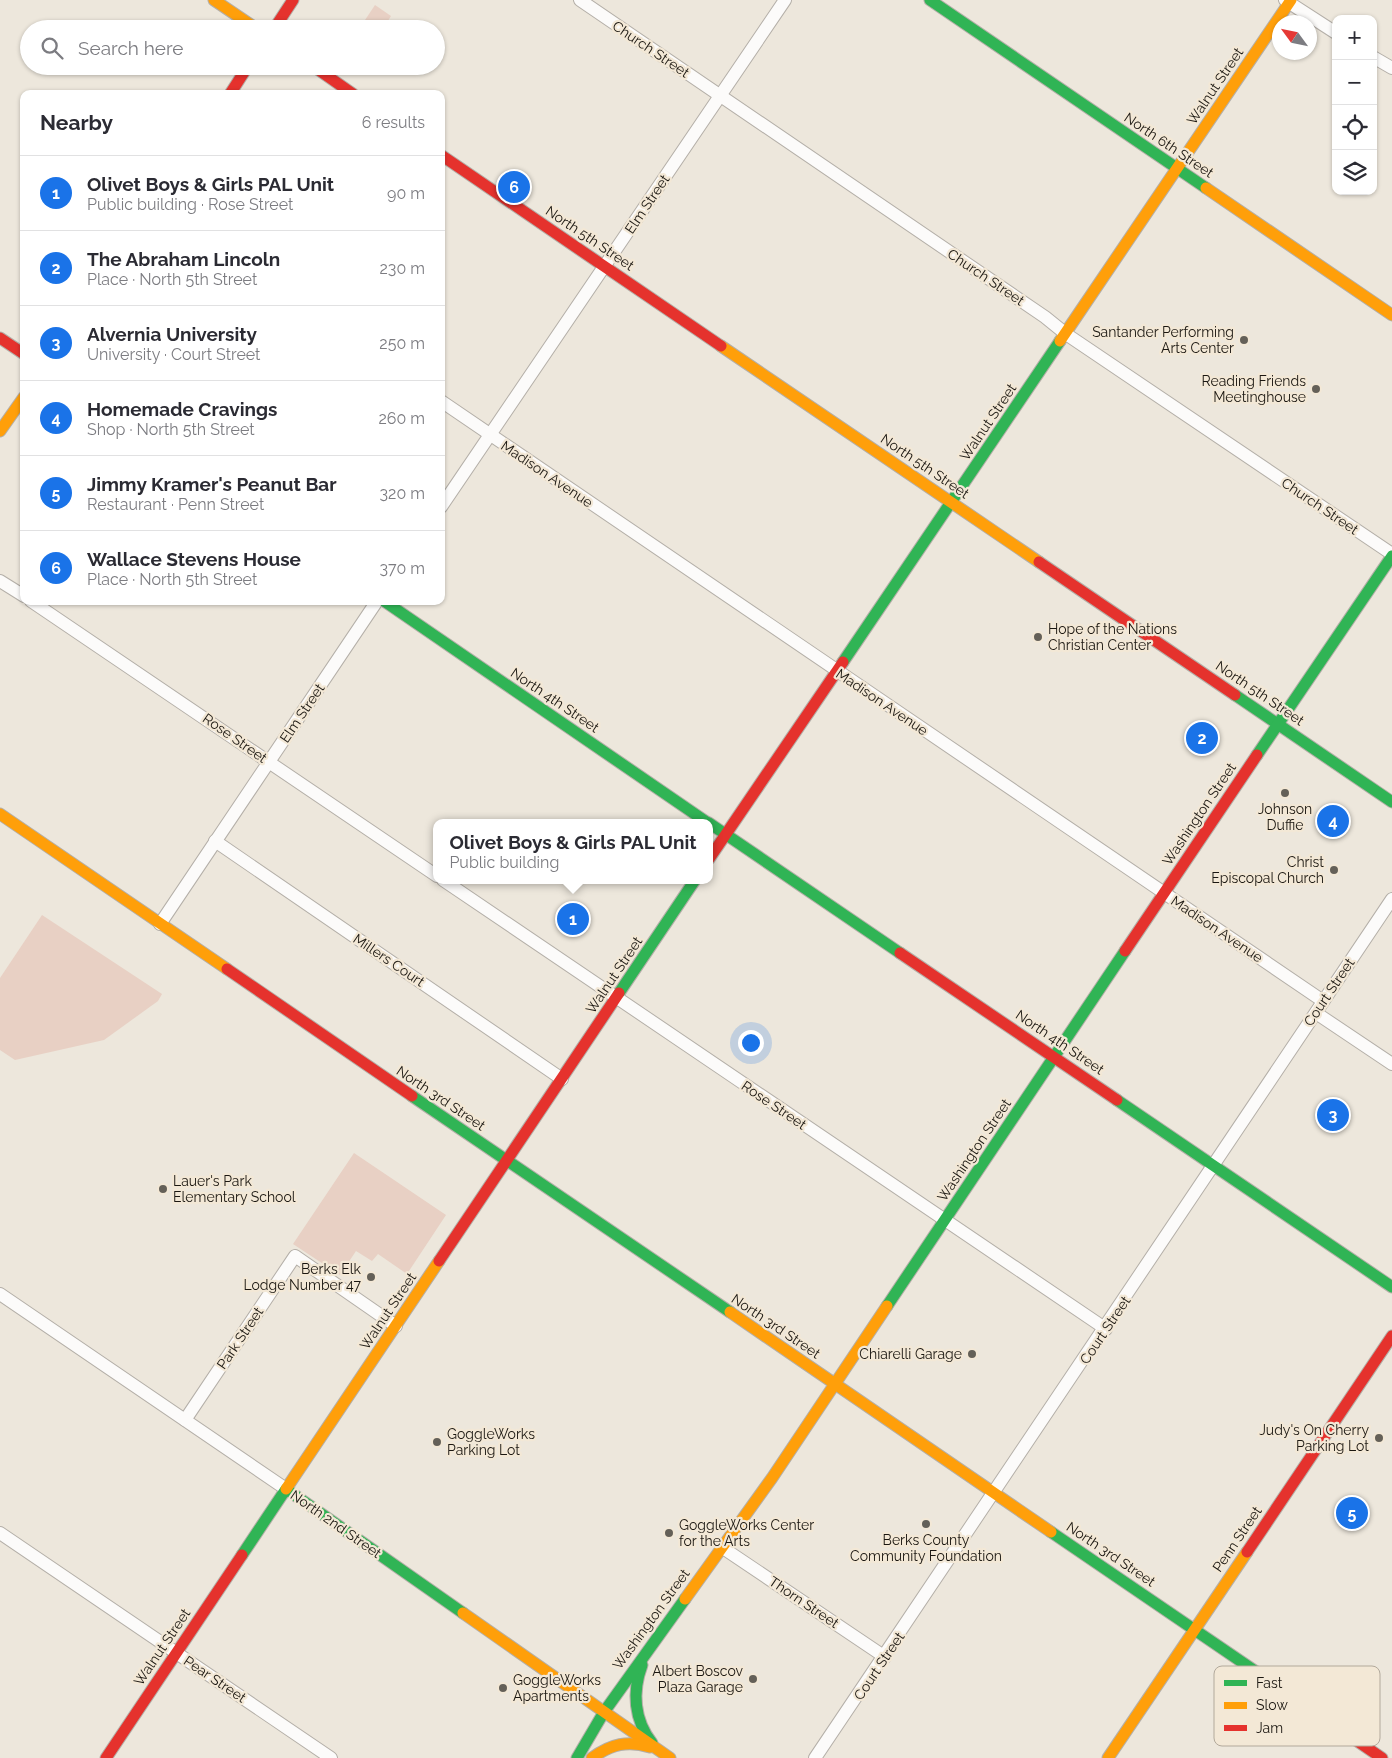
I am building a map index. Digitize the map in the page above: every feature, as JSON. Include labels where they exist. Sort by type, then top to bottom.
[{"type":"main road","points":[[214,0],[244,20]]},
{"type":"main road","points":[[280,20],[294,0]]},
{"type":"main road","name":"North 6th Street","points":[[930,0],[1392,315]]},
{"type":"main road","name":"Walnut Street","points":[[713,854],[1066,334],[1288,1]]},
{"type":"main road","points":[[233,90],[242,75]]},
{"type":"main road","points":[[326,75],[347,90]]},
{"type":"main road","name":"North 5th Street","points":[[445,158],[1392,802]]},
{"type":"main road","points":[[0,338],[20,351]]},
{"type":"main road","points":[[0,431],[20,403]]},
{"type":"main road","name":"Washington Street","points":[[577,1758],[604,1712],[655,1639],[723,1548],[835,1384],[1163,893],[1392,555]]},
{"type":"main road","name":"North 4th Street","points":[[390,605],[703,819]]},
{"type":"main road","name":"North 3rd Street","points":[[0,814],[1247,1666]]},
{"type":"main road","name":"North 4th Street","points":[[713,826],[1392,1287]]},
{"type":"main road","name":"Walnut Street","points":[[106,1758],[692,884]]},
{"type":"main road","name":"Penn Street","points":[[1108,1758],[1392,1336]]},
{"type":"main road","name":"North 2nd Street","points":[[286,1489],[670,1758]]},
{"type":"main road","points":[[655,1639],[639,1671],[635,1689],[640,1725],[659,1750]]},
{"type":"main road","points":[[592,1758],[610,1746],[625,1742],[641,1743],[659,1750]]},
{"type":"main road","name":"North 3rd Street","points":[[1364,1746],[1382,1758]]},
{"type":"street","name":"Church Street","points":[[580,0],[1046,317],[1066,334],[1392,555]]},
{"type":"street","name":"Elm Street","points":[[445,501],[785,0]]},
{"type":"street","points":[[1288,1],[1332,30]]},
{"type":"street","points":[[1377,59],[1392,68]]},
{"type":"street","name":"Madison Avenue","points":[[445,404],[1323,1001]]},
{"type":"street","points":[[0,580],[20,593]]},
{"type":"street","name":"Rose Street","points":[[37,605],[433,873]]},
{"type":"street","name":"Elm Street","points":[[160,924],[374,605]]},
{"type":"street","name":"Millers Court","points":[[215,841],[562,1079]]},
{"type":"street","name":"Rose Street","points":[[449,884],[1106,1329]]},
{"type":"street","name":"Court Street","points":[[815,1758],[1106,1329],[1392,899]]},
{"type":"street","points":[[1316,1013],[1392,1064]]},
{"type":"street","name":"Park Street","points":[[185,1420],[295,1256],[396,1326]]},
{"type":"street","name":"North 2nd Street","points":[[0,1294],[286,1489]]},
{"type":"street","name":"Pear Street","points":[[0,1533],[331,1758]]},
{"type":"street","name":"Thorn Street","points":[[723,1548],[885,1657]]},
{"type":"shaded area","points":[[375,5],[391,16],[389,20],[365,20]]},
{"type":"shaded area","points":[[42,915],[162,994],[158,1001],[104,1040],[15,1060],[0,1050],[0,978]]},
{"type":"shaded area","points":[[354,1153],[446,1215],[407,1274],[378,1254],[372,1261],[356,1251],[340,1275],[293,1244]]},
{"type":"traffic: fast","points":[[930,0],[1206,188]]},
{"type":"traffic: fast","points":[[843,662],[1060,341]]},
{"type":"traffic: fast","points":[[1257,755],[1392,556]]},
{"type":"traffic: fast","points":[[390,605],[702,819]]},
{"type":"traffic: fast","points":[[1235,695],[1392,802]]},
{"type":"traffic: fast","points":[[713,826],[900,953]]},
{"type":"traffic: fast","points":[[619,993],[692,884]]},
{"type":"traffic: fast","points":[[887,1306],[1125,951]]},
{"type":"traffic: fast","points":[[412,1096],[730,1312]]},
{"type":"traffic: fast","points":[[1117,1100],[1392,1287]]},
{"type":"traffic: fast","points":[[242,1555],[286,1489],[463,1613]]},
{"type":"traffic: fast","points":[[1051,1532],[1248,1666]]},
{"type":"traffic: fast","points":[[577,1758],[604,1712],[685,1599]]},
{"type":"traffic: fast","points":[[642,1665],[637,1685],[636,1705],[641,1725],[652,1743]]},
{"type":"traffic: slow","points":[[214,0],[244,20]]},
{"type":"traffic: slow","points":[[1060,341],[1291,0]]},
{"type":"traffic: slow","points":[[1206,188],[1392,315]]},
{"type":"traffic: slow","points":[[721,346],[1039,562]]},
{"type":"traffic: slow","points":[[0,431],[20,403]]},
{"type":"traffic: slow","points":[[0,814],[227,969]]},
{"type":"traffic: slow","points":[[286,1489],[439,1261]]},
{"type":"traffic: slow","points":[[685,1599],[772,1478],[887,1306]]},
{"type":"traffic: slow","points":[[730,1312],[1051,1532]]},
{"type":"traffic: slow","points":[[1108,1758],[1247,1552]]},
{"type":"traffic: slow","points":[[463,1613],[670,1758]]},
{"type":"traffic: slow","points":[[592,1758],[606,1749],[620,1745],[634,1744],[650,1747]]},
{"type":"traffic: jam","points":[[280,20],[293,0]]},
{"type":"traffic: jam","points":[[233,90],[242,75]]},
{"type":"traffic: jam","points":[[326,75],[347,90]]},
{"type":"traffic: jam","points":[[445,158],[721,346]]},
{"type":"traffic: jam","points":[[0,338],[20,351]]},
{"type":"traffic: jam","points":[[1039,562],[1235,695]]},
{"type":"traffic: jam","points":[[713,853],[843,662]]},
{"type":"traffic: jam","points":[[1125,951],[1257,755]]},
{"type":"traffic: jam","points":[[900,953],[1117,1100]]},
{"type":"traffic: jam","points":[[227,969],[412,1096]]},
{"type":"traffic: jam","points":[[439,1261],[619,993]]},
{"type":"traffic: jam","points":[[1247,1552],[1392,1336]]},
{"type":"traffic: jam","points":[[106,1758],[242,1555]]},
{"type":"traffic: jam","points":[[1364,1746],[1382,1758]]},
{"type":"place","name":"Wallace Stevens House","points":[[514,187]]},
{"type":"place","name":"Santander Performing Arts Center","points":[[1244,340]]},
{"type":"place","name":"Reading Friends Meetinghouse","points":[[1316,389]]},
{"type":"place","name":"Hope of the Nations Christian Center","points":[[1038,637]]},
{"type":"place","name":"The Abraham Lincoln","points":[[1202,738]]},
{"type":"place","name":"Johnson Duffie","points":[[1285,793]]},
{"type":"place","name":"Homemade Cravings","points":[[1333,821]]},
{"type":"place","name":"Christ Episcopal Church","points":[[1334,870]]},
{"type":"place","name":"Olivet Boys & Girls PAL Unit","points":[[573,919]]},
{"type":"place","name":"Alvernia University","points":[[1333,1115]]},
{"type":"place","name":"Lauer's Park Elementary School","points":[[163,1189]]},
{"type":"place","name":"Berks Elk Lodge Number 47","points":[[371,1277]]},
{"type":"place","name":"Chiarelli Garage","points":[[972,1354]]},
{"type":"place","name":"Judy's On Cherry Parking Lot","points":[[1379,1438]]},
{"type":"place","name":"GoggleWorks Parking Lot","points":[[437,1442]]},
{"type":"place","name":"Jimmy Kramer's Peanut Bar","points":[[1352,1513]]},
{"type":"place","name":"Berks County Community Foundation","points":[[926,1524]]},
{"type":"place","name":"GoggleWorks Center for the Arts","points":[[669,1533]]},
{"type":"place","name":"Albert Boscov Plaza Garage","points":[[753,1679]]},
{"type":"place","name":"GoggleWorks Apartments","points":[[503,1688]]}]
